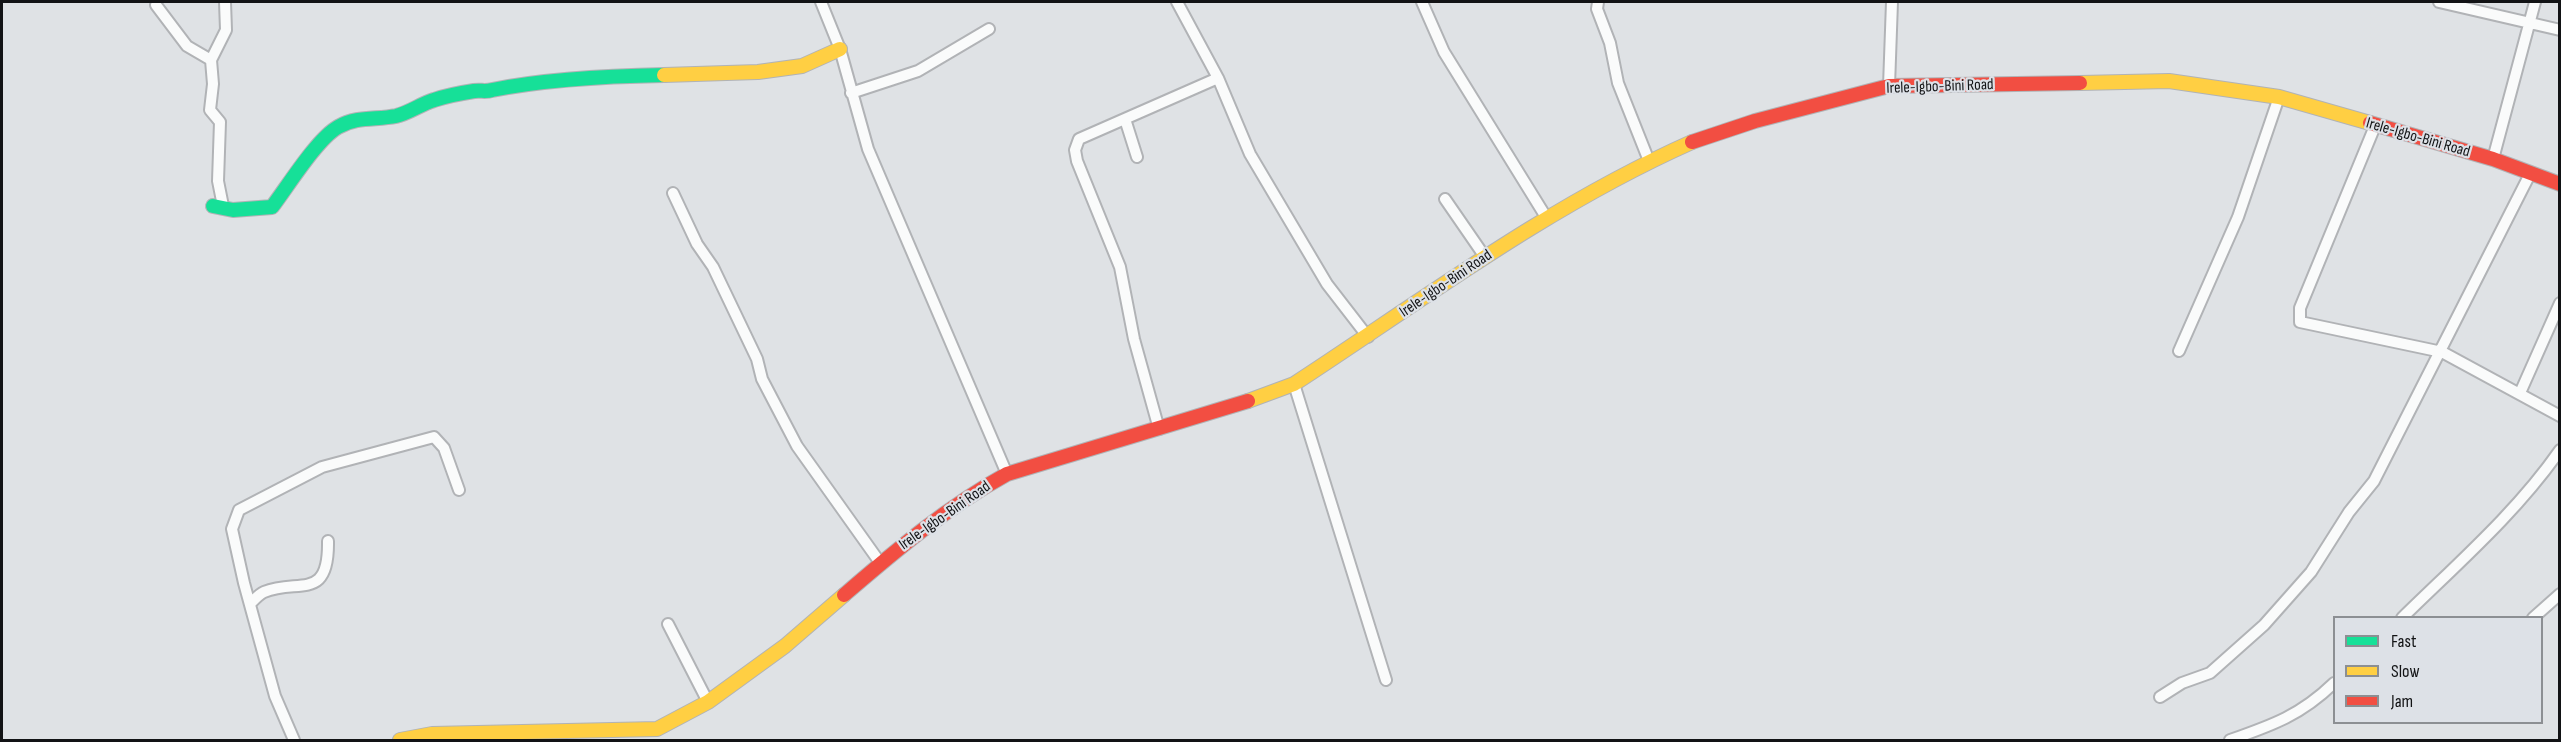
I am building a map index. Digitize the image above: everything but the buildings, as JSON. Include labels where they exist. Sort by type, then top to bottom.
[{"type":"street","points":[[225,2],[226,30],[211,60],[213,84],[210,110],[220,122],[218,206],[233,210],[272,207],[309,159],[314,148],[337,127],[356,119],[397,116],[434,100],[476,90],[490,91],[505,86],[519,87],[585,77],[758,72],[802,66],[840,49]]},
{"type":"street","points":[[821,2],[840,49],[868,149],[1007,474]]},
{"type":"street","points":[[1177,2],[1218,78],[1250,154],[1327,284],[1368,337]]},
{"type":"street","points":[[1422,2],[1444,52],[1546,217]]},
{"type":"street","points":[[1598,2],[1597,9],[1610,43],[1618,83],[1649,161]]},
{"type":"street","points":[[1888,86],[1892,2]]},
{"type":"street","points":[[2439,2],[2559,30]]},
{"type":"street","points":[[2493,159],[2535,2]]},
{"type":"street","points":[[156,5],[187,46],[211,60]]},
{"type":"street","points":[[851,93],[918,71],[989,29]]},
{"type":"street","points":[[1159,429],[1134,339],[1120,267],[1075,150],[1079,139],[1218,78]]},
{"type":"street","name":"Irele-Igbo-Bini Road","points":[[400,741],[432,734],[657,729],[708,702],[785,646],[881,564],[972,494],[1007,474],[1226,410],[1294,384],[1546,217],[1649,161],[1696,140],[1755,121],[1888,86],[2169,81],[2279,97],[2493,159],[2559,184]]},
{"type":"street","points":[[2179,351],[2238,217],[2279,97]]},
{"type":"street","points":[[1125,119],[1137,157]]},
{"type":"street","points":[[2375,126],[2300,308],[2299,318],[2308,325],[2442,352],[2559,416]]},
{"type":"street","points":[[2160,697],[2182,683],[2210,673],[2264,624],[2311,572],[2349,512],[2374,481],[2442,352],[2530,174]]},
{"type":"street","points":[[673,193],[697,244],[713,267],[757,359],[762,379],[796,446],[881,564]]},
{"type":"street","points":[[1445,199],[1485,257]]},
{"type":"street","points":[[2520,393],[2559,303]]},
{"type":"street","points":[[1294,384],[1386,680]]},
{"type":"street","points":[[294,741],[275,696],[232,529],[239,510],[322,467],[434,437],[444,448],[459,490]]},
{"type":"street","points":[[2404,616],[2506,516],[2544,473],[2559,450]]},
{"type":"street","points":[[250,604],[263,592],[307,587],[324,573],[328,557],[328,542]]},
{"type":"street","points":[[2535,616],[2559,594]]},
{"type":"street","points":[[668,624],[708,702]]},
{"type":"street","points":[[2230,741],[2290,718],[2305,709],[2333,683]]},
{"type":"traffic: fast","points":[[213,206],[233,210],[272,207],[321,142],[338,127],[352,121],[396,116],[434,100],[474,91],[577,79],[664,75]]},
{"type":"traffic: slow","points":[[664,75],[758,72],[802,66],[840,49]]},
{"type":"traffic: slow","points":[[2080,83],[2169,81],[2279,97],[2370,123]]},
{"type":"traffic: slow","points":[[1248,401],[1294,384],[1538,224],[1588,194],[1692,142]]},
{"type":"traffic: slow","points":[[400,740],[432,734],[657,729],[708,702],[785,646],[844,595]]},
{"type":"traffic: jam","points":[[1692,142],[1755,121],[1889,86],[2080,83]]},
{"type":"traffic: jam","points":[[2370,123],[2493,159],[2560,184]]},
{"type":"traffic: jam","points":[[844,595],[943,515],[1007,474],[1248,401]]}]
